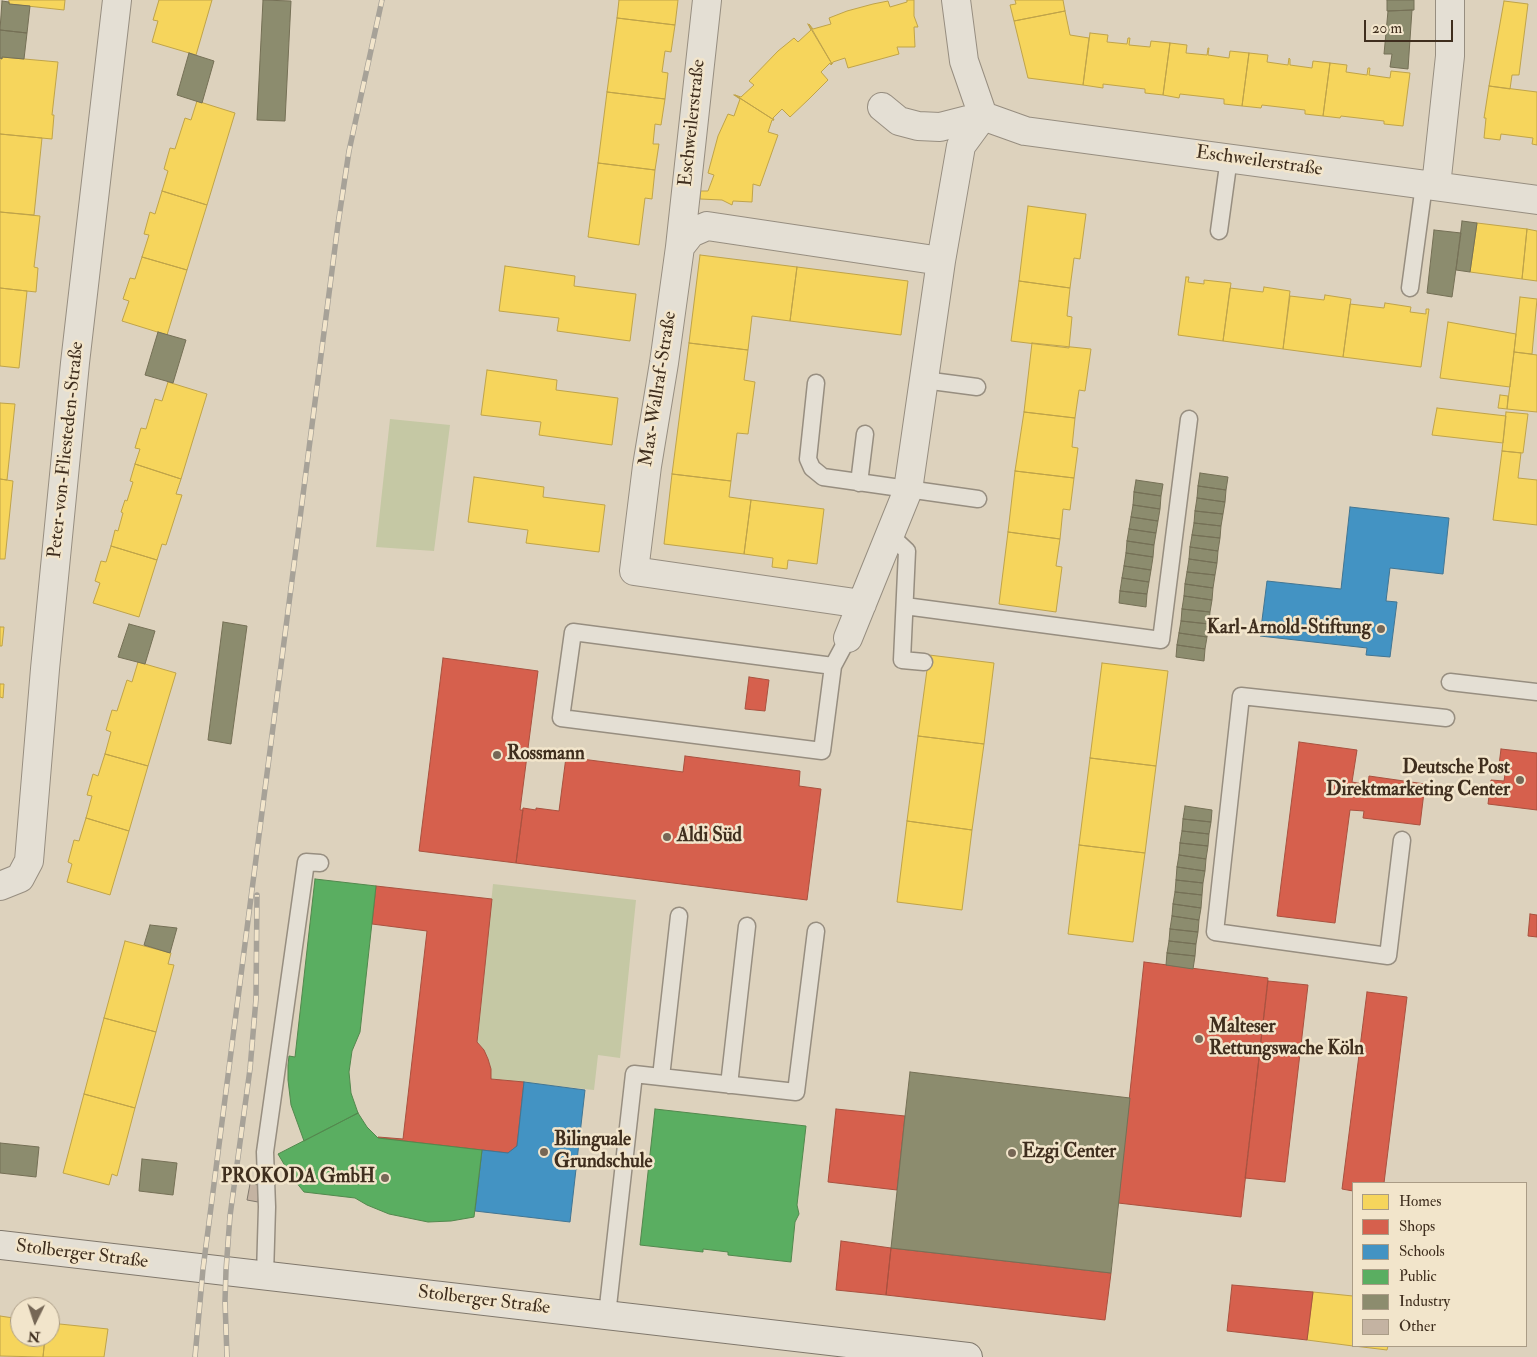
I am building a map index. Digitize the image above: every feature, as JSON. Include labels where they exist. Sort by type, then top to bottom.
[{"type":"street","name":"Peter-von-Fliesteden-Straße","points":[[0,886],[20,878],[29,861],[45,669],[75,363],[117,0]]},
{"type":"street","name":"Eschweilerstraße","points":[[680,247],[707,0]]},
{"type":"street","points":[[956,0],[964,61],[984,116]]},
{"type":"street","points":[[1430,185],[1450,56],[1450,0]]},
{"type":"street","points":[[882,107],[898,121],[918,126],[940,127],[984,116]]},
{"type":"street","name":"Eschweilerstraße","points":[[984,116],[1025,131],[1537,200]]},
{"type":"street","points":[[848,638],[908,490],[941,261],[961,146],[984,116]]},
{"type":"street","points":[[680,247],[691,233],[708,226],[941,261]]},
{"type":"street","name":"Max-Wallraf-Straße","points":[[680,247],[647,466],[634,571],[862,604]]},
{"type":"street","name":"Stolberger Straße","points":[[0,1245],[968,1357]]},
{"type":"lane","points":[[1219,231],[1229,158]]},
{"type":"lane","points":[[1410,288],[1430,185]]},
{"type":"lane","points":[[924,380],[977,387]]},
{"type":"lane","points":[[816,382],[808,459],[812,468],[824,477],[978,499]]},
{"type":"lane","points":[[905,606],[1161,640],[1189,420]]},
{"type":"lane","points":[[859,483],[865,434]]},
{"type":"lane","points":[[890,535],[907,552],[902,660],[924,662]]},
{"type":"lane","points":[[833,666],[573,632],[561,718],[822,752],[833,666],[848,638]]},
{"type":"lane","points":[[1450,682],[1537,692]]},
{"type":"lane","points":[[1402,840],[1388,956],[1215,932],[1240,696],[1446,718]]},
{"type":"lane","points":[[265,1275],[266,1143],[306,862],[320,863]]},
{"type":"lane","points":[[661,1077],[678,916]]},
{"type":"lane","points":[[729,1085],[747,926]]},
{"type":"lane","points":[[607,1315],[634,1074],[796,1092],[816,931]]},
{"type":"green space","points":[[390,419],[450,425],[434,551],[376,547]]},
{"type":"green space","points":[[493,884],[636,900],[620,1058],[598,1055],[594,1090],[491,1079],[488,1059],[484,1050],[477,1042]]},
{"type":"building: Homes","points":[[9,0],[65,0],[64,10],[9,4]]},
{"type":"building: Homes","points":[[159,0],[212,0],[196,55],[152,42],[158,21],[153,20]]},
{"type":"building: Homes","points":[[619,0],[678,0],[675,25],[617,18]]},
{"type":"building: Homes","points":[[907,0],[914,0],[914,16],[918,27],[914,27],[915,47],[897,47],[899,54],[848,68],[845,58],[832,64],[809,24],[813,29],[831,24],[829,18],[847,11],[888,1],[890,7],[907,2]]},
{"type":"building: Homes","points":[[1015,0],[1063,0],[1065,11],[1014,21],[1010,5],[1016,4]]},
{"type":"building: Homes","points":[[1504,1],[1528,4],[1519,75],[1512,75],[1510,89],[1489,86]]},
{"type":"building: Homes","points":[[1065,11],[1070,35],[1089,38],[1083,85],[1028,78],[1014,21]]},
{"type":"building: Homes","points":[[617,18],[675,25],[671,52],[665,51],[662,72],[668,73],[665,99],[607,92]]},
{"type":"building: Homes","points":[[808,24],[832,64],[830,63],[821,72],[828,80],[790,117],[782,109],[773,118],[774,120],[735,95],[741,97],[754,85],[749,81],[778,51],[794,38],[798,42],[811,30]]},
{"type":"building: Homes","points":[[1090,33],[1108,35],[1107,42],[1127,44],[1128,38],[1130,38],[1129,45],[1150,47],[1151,41],[1170,43],[1163,95],[1145,93],[1145,89],[1103,84],[1103,88],[1083,85]]},
{"type":"building: Homes","points":[[1170,43],[1187,45],[1186,53],[1207,55],[1209,48],[1208,55],[1229,58],[1230,51],[1249,53],[1242,106],[1224,104],[1224,99],[1180,94],[1179,98],[1163,95]]},
{"type":"building: Homes","points":[[1249,53],[1268,55],[1267,62],[1288,65],[1289,58],[1290,65],[1312,68],[1313,61],[1330,63],[1323,116],[1305,114],[1305,110],[1262,105],[1261,108],[1242,106]]},
{"type":"building: Homes","points":[[2,57],[58,62],[52,115],[54,115],[52,139],[0,134],[0,58],[2,59]]},
{"type":"building: Homes","points":[[1330,63],[1347,65],[1346,72],[1367,75],[1368,68],[1370,68],[1369,75],[1390,78],[1391,71],[1410,73],[1403,126],[1384,124],[1384,121],[1323,116]]},
{"type":"building: Homes","points":[[1489,86],[1537,92],[1537,145],[1532,144],[1533,138],[1501,134],[1500,140],[1484,138],[1486,118],[1484,118]]},
{"type":"building: Homes","points":[[607,92],[665,99],[661,125],[655,124],[653,144],[659,144],[655,170],[598,163]]},
{"type":"building: Homes","points":[[734,95],[774,120],[772,120],[768,132],[778,135],[760,186],[753,184],[752,202],[733,201],[732,205],[722,200],[700,199],[700,191],[708,191],[714,175],[708,173],[718,136],[728,114],[734,116],[740,99]]},
{"type":"building: Homes","points":[[197,101],[235,113],[207,205],[162,191],[168,171],[164,169],[170,148],[175,149],[185,118],[191,120]]},
{"type":"building: Homes","points":[[0,134],[42,138],[34,215],[0,212]]},
{"type":"building: Homes","points":[[598,163],[655,170],[652,199],[645,198],[639,245],[588,237]]},
{"type":"building: Homes","points":[[162,191],[207,205],[187,270],[142,257],[149,235],[144,234],[150,212],[155,214]]},
{"type":"building: Homes","points":[[1028,206],[1086,214],[1080,259],[1074,258],[1070,288],[1019,281]]},
{"type":"building: Homes","points":[[0,212],[40,216],[34,267],[38,268],[36,292],[0,288]]},
{"type":"building: Homes","points":[[1477,223],[1527,229],[1522,279],[1470,272]]},
{"type":"building: Homes","points":[[1527,229],[1537,231],[1537,281],[1522,279]]},
{"type":"building: Homes","points":[[700,255],[797,267],[790,321],[752,316],[748,350],[689,343]]},
{"type":"building: Homes","points":[[142,257],[187,270],[167,335],[122,321],[129,301],[123,299],[130,278],[135,279]]},
{"type":"building: Homes","points":[[505,266],[575,276],[574,286],[636,294],[630,341],[557,331],[559,318],[499,311]]},
{"type":"building: Homes","points":[[797,267],[908,281],[901,335],[790,321]]},
{"type":"building: Homes","points":[[1186,277],[1189,277],[1188,282],[1204,284],[1204,280],[1231,283],[1223,341],[1178,335]]},
{"type":"building: Homes","points":[[1019,281],[1070,288],[1067,316],[1072,317],[1069,348],[1011,341]]},
{"type":"building: Homes","points":[[1264,287],[1290,291],[1283,349],[1223,341],[1230,288],[1263,292]]},
{"type":"building: Homes","points":[[0,288],[27,291],[19,368],[0,366]]},
{"type":"building: Homes","points":[[1325,295],[1351,299],[1343,357],[1283,349],[1290,296],[1324,300]]},
{"type":"building: Homes","points":[[1520,297],[1537,299],[1532,354],[1514,352]]},
{"type":"building: Homes","points":[[1385,303],[1411,307],[1410,312],[1426,314],[1426,309],[1429,309],[1421,367],[1343,357],[1350,304],[1384,308]]},
{"type":"building: Homes","points":[[1448,322],[1516,334],[1510,387],[1440,378]]},
{"type":"building: Homes","points":[[689,343],[748,350],[744,380],[755,382],[748,434],[737,433],[731,481],[672,474]]},
{"type":"building: Homes","points":[[1032,343],[1091,349],[1085,391],[1079,390],[1075,418],[1024,412]]},
{"type":"building: Homes","points":[[1514,352],[1537,355],[1537,412],[1507,409]]},
{"type":"building: Homes","points":[[487,370],[557,380],[556,390],[618,398],[612,445],[539,435],[541,422],[481,415]]},
{"type":"building: Homes","points":[[168,382],[207,394],[181,479],[135,464],[140,449],[135,448],[141,428],[146,429],[155,399],[162,401]]},
{"type":"building: Homes","points":[[1500,395],[1508,396],[1507,409],[1498,408]]},
{"type":"building: Homes","points":[[0,403],[15,404],[7,480],[0,479]]},
{"type":"building: Homes","points":[[1437,408],[1506,416],[1503,443],[1432,435]]},
{"type":"building: Homes","points":[[1024,412],[1075,418],[1072,447],[1078,448],[1074,478],[1015,471]]},
{"type":"building: Homes","points":[[1506,412],[1528,414],[1523,453],[1502,451]]},
{"type":"building: Homes","points":[[1502,451],[1521,453],[1518,478],[1537,480],[1537,525],[1493,520]]},
{"type":"building: Homes","points":[[135,464],[181,479],[176,494],[182,495],[166,545],[162,544],[157,560],[111,546],[115,530],[118,531],[123,513],[121,512],[133,482],[130,481]]},
{"type":"building: Homes","points":[[1015,471],[1074,478],[1070,510],[1063,509],[1060,539],[1008,532]]},
{"type":"building: Homes","points":[[672,474],[731,481],[729,497],[751,500],[744,554],[664,544]]},
{"type":"building: Homes","points":[[474,477],[544,487],[543,497],[605,505],[599,552],[526,543],[528,530],[468,522]]},
{"type":"building: Homes","points":[[0,479],[13,481],[5,559],[0,559]]},
{"type":"building: Homes","points":[[751,500],[824,509],[817,564],[788,560],[787,569],[772,567],[773,558],[744,554]]},
{"type":"building: Homes","points":[[1008,532],[1060,539],[1056,566],[1062,567],[1056,612],[999,604]]},
{"type":"building: Homes","points":[[111,546],[157,560],[139,617],[93,603],[100,583],[95,581],[101,561],[106,562]]},
{"type":"building: Homes","points":[[0,627],[4,627],[2,646],[0,646]]},
{"type":"building: Homes","points":[[929,655],[994,663],[984,744],[918,736]]},
{"type":"building: Homes","points":[[138,662],[176,673],[148,766],[105,754],[111,732],[106,730],[112,710],[117,711],[127,680],[132,682]]},
{"type":"building: Homes","points":[[1102,663],[1168,671],[1156,766],[1090,758]]},
{"type":"building: Homes","points":[[0,684],[4,684],[3,698],[0,697]]},
{"type":"building: Homes","points":[[918,736],[984,744],[972,830],[907,821]]},
{"type":"building: Homes","points":[[105,754],[148,766],[129,831],[86,818],[92,796],[87,795],[93,774],[98,776]]},
{"type":"building: Homes","points":[[1090,758],[1156,766],[1145,853],[1079,845]]},
{"type":"building: Homes","points":[[86,818],[129,831],[110,895],[67,882],[72,864],[68,862],[74,840],[79,841]]},
{"type":"building: Homes","points":[[907,821],[972,830],[962,910],[897,902]]},
{"type":"building: Homes","points":[[1079,845],[1145,853],[1133,942],[1068,934]]},
{"type":"building: Homes","points":[[125,941],[171,953],[168,964],[174,965],[156,1032],[104,1018]]},
{"type":"building: Homes","points":[[104,1018],[156,1032],[135,1108],[84,1094]]},
{"type":"building: Homes","points":[[84,1094],[135,1108],[117,1176],[112,1174],[109,1185],[63,1173]]},
{"type":"building: Homes","points":[[1313,1292],[1352,1296],[1352,1346],[1307,1340]]},
{"type":"building: Homes","points":[[0,1316],[10,1318],[10,1347],[44,1347],[43,1357],[0,1356]]},
{"type":"building: Homes","points":[[60,1324],[108,1329],[104,1357],[43,1357],[44,1347],[60,1347]]},
{"type":"building: Homes","points":[[1362,1347],[1388,1347],[1387,1350]]},
{"type":"building: Shops","points":[[443,658],[538,671],[520,810],[523,810],[516,863],[419,851]]},
{"type":"building: Shops","points":[[749,677],[769,680],[765,711],[745,709]]},
{"type":"building: Shops","points":[[1299,742],[1357,750],[1352,782],[1368,785],[1369,776],[1425,784],[1420,825],[1363,818],[1364,811],[1350,810],[1335,923],[1277,916]]},
{"type":"building: Shops","name":"Deutsche Post Direktmarketing Center","points":[[1501,749],[1537,753],[1537,810],[1488,804],[1491,780],[1504,781],[1505,774],[1498,773]]},
{"type":"building: Shops","name":"Aldi Süd","points":[[685,756],[800,771],[799,786],[821,789],[807,900],[516,863],[523,808],[559,811],[566,757],[683,772]]},
{"type":"building: Shops","points":[[376,886],[492,899],[477,1042],[484,1050],[488,1059],[491,1079],[524,1082],[517,1146],[508,1153],[378,1138],[403,1139],[427,931],[372,924]]},
{"type":"building: Shops","points":[[1530,914],[1537,915],[1537,937],[1528,936]]},
{"type":"building: Shops","name":"Malteser Rettungswache Köln","points":[[1144,962],[1268,978],[1241,1217],[1118,1203]]},
{"type":"building: Shops","points":[[1268,981],[1308,985],[1285,1182],[1245,1178]]},
{"type":"building: Shops","points":[[1367,992],[1407,997],[1384,1182],[1352,1182],[1352,1191],[1342,1189]]},
{"type":"building: Shops","points":[[836,1109],[905,1116],[897,1190],[828,1182]]},
{"type":"building: Shops","points":[[841,1241],[891,1248],[886,1295],[836,1290]]},
{"type":"building: Shops","points":[[891,1248],[1111,1273],[1105,1320],[886,1295]]},
{"type":"building: Shops","points":[[1232,1285],[1313,1292],[1307,1340],[1227,1331]]},
{"type":"building: Schools","points":[[1350,507],[1449,518],[1443,574],[1390,568],[1386,601],[1397,602],[1390,657],[1366,655],[1367,648],[1260,636],[1267,581],[1341,589]]},
{"type":"building: Schools","name":"Bilinguale Grundschule","points":[[524,1082],[585,1090],[570,1222],[475,1211],[482,1150],[508,1153],[517,1146]]},
{"type":"building: Public","points":[[315,879],[376,886],[360,1032],[352,1051],[349,1072],[351,1093],[358,1113],[304,1141],[291,1105],[288,1065],[289,1056],[295,1057]]},
{"type":"building: Public","points":[[655,1109],[806,1126],[797,1205],[799,1214],[795,1222],[791,1262],[728,1255],[728,1252],[703,1249],[703,1252],[640,1245]]},
{"type":"building: Public","points":[[358,1113],[367,1127],[378,1138],[482,1150],[474,1217],[428,1222],[389,1214],[355,1198],[304,1192],[291,1176],[278,1154]]},
{"type":"building: Industry","points":[[263,0],[291,1],[285,121],[257,120]]},
{"type":"building: Industry","points":[[1387,0],[1414,0],[1414,10],[1387,11]]},
{"type":"building: Industry","points":[[2,1],[9,2],[9,4],[30,6],[27,33],[0,30]]},
{"type":"building: Industry","points":[[1412,10],[1408,69],[1390,67],[1392,54],[1384,54],[1388,11]]},
{"type":"building: Industry","points":[[0,30],[27,33],[24,59],[0,58]]},
{"type":"building: Industry","points":[[189,53],[214,61],[202,103],[177,95]]},
{"type":"building: Industry","points":[[1462,221],[1477,223],[1470,272],[1456,270]]},
{"type":"building: Industry","points":[[1434,230],[1461,233],[1452,297],[1427,293]]},
{"type":"building: Industry","points":[[158,332],[186,340],[173,383],[145,375]]},
{"type":"building: Industry","points":[[1200,473],[1228,477],[1226,490],[1198,486]]},
{"type":"building: Industry","points":[[1136,480],[1163,484],[1161,496],[1134,492]]},
{"type":"building: Industry","points":[[1198,486],[1226,490],[1225,502],[1197,498]]},
{"type":"building: Industry","points":[[1134,492],[1161,496],[1160,509],[1133,505]]},
{"type":"building: Industry","points":[[1197,498],[1225,502],[1223,514],[1195,511]]},
{"type":"building: Industry","points":[[1133,505],[1160,509],[1158,521],[1131,517]]},
{"type":"building: Industry","points":[[1195,511],[1223,514],[1221,526],[1194,523]]},
{"type":"building: Industry","points":[[1131,517],[1158,521],[1156,533],[1129,529]]},
{"type":"building: Industry","points":[[1194,523],[1221,526],[1220,538],[1192,535]]},
{"type":"building: Industry","points":[[1129,529],[1156,533],[1154,545],[1127,541]]},
{"type":"building: Industry","points":[[1192,535],[1220,538],[1218,551],[1190,547]]},
{"type":"building: Industry","points":[[1127,541],[1154,545],[1153,557],[1126,553]]},
{"type":"building: Industry","points":[[1190,547],[1218,551],[1217,563],[1189,559]]},
{"type":"building: Industry","points":[[1126,553],[1153,557],[1151,570],[1124,566]]},
{"type":"building: Industry","points":[[1189,559],[1217,563],[1215,575],[1187,572]]},
{"type":"building: Industry","points":[[1124,566],[1151,570],[1149,582],[1122,578]]},
{"type":"building: Industry","points":[[1187,572],[1215,575],[1213,588],[1185,584]]},
{"type":"building: Industry","points":[[1122,578],[1149,582],[1147,594],[1120,591]]},
{"type":"building: Industry","points":[[1185,584],[1213,588],[1212,600],[1184,596]]},
{"type":"building: Industry","points":[[1120,591],[1147,594],[1146,607],[1119,603]]},
{"type":"building: Industry","points":[[1184,596],[1212,600],[1210,612],[1182,609]]},
{"type":"building: Industry","points":[[1182,609],[1210,612],[1209,624],[1181,621]]},
{"type":"building: Industry","points":[[1181,621],[1209,624],[1207,637],[1179,633]]},
{"type":"building: Industry","points":[[223,622],[247,626],[231,744],[208,740]]},
{"type":"building: Industry","points":[[129,624],[155,631],[145,664],[118,657]]},
{"type":"building: Industry","points":[[1179,633],[1207,637],[1205,649],[1177,645]]},
{"type":"building: Industry","points":[[1177,645],[1205,649],[1204,661],[1176,657]]},
{"type":"building: Industry","points":[[1185,806],[1212,810],[1211,822],[1183,819]]},
{"type":"building: Industry","points":[[1183,819],[1211,822],[1209,834],[1182,831]]},
{"type":"building: Industry","points":[[1182,831],[1209,834],[1208,846],[1180,843]]},
{"type":"building: Industry","points":[[1180,843],[1208,846],[1206,859],[1179,855]]},
{"type":"building: Industry","points":[[1179,855],[1206,859],[1205,871],[1177,867]]},
{"type":"building: Industry","points":[[1177,867],[1205,871],[1203,883],[1176,880]]},
{"type":"building: Industry","points":[[1176,880],[1203,883],[1202,895],[1175,892]]},
{"type":"building: Industry","points":[[1175,892],[1202,895],[1201,908],[1173,904]]},
{"type":"building: Industry","points":[[1173,904],[1201,908],[1199,920],[1172,916]]},
{"type":"building: Industry","points":[[1172,916],[1199,920],[1198,932],[1170,929]]},
{"type":"building: Industry","points":[[150,925],[177,928],[170,953],[144,945]]},
{"type":"building: Industry","points":[[1170,929],[1198,932],[1196,944],[1169,941]]},
{"type":"building: Industry","points":[[1169,941],[1196,944],[1195,956],[1167,953]]},
{"type":"building: Industry","points":[[1167,953],[1195,956],[1193,969],[1166,965]]},
{"type":"building: Industry","name":"Ezgi Center","points":[[910,1072],[1130,1098],[1111,1273],[891,1248]]},
{"type":"building: Industry","points":[[0,1143],[39,1147],[36,1177],[0,1173]]},
{"type":"building: Industry","points":[[142,1159],[177,1163],[173,1195],[139,1191]]},
{"type":"building: Other","points":[[250,1184],[260,1185],[258,1202],[247,1200]]},
{"type":"railway","points":[[195,1357],[203,1269],[338,224],[349,151],[382,0]]},
{"type":"railway","points":[[227,1357],[226,1270],[230,1216],[250,1069],[256,999],[257,895]]},
{"type":"place","name":"Karl-Arnold-Stiftung","points":[[1381,629]]},
{"type":"place","name":"Rossmann","points":[[497,755]]},
{"type":"place","name":"Deutsche Post Direktmarketing Center","points":[[1520,780]]},
{"type":"place","name":"Aldi Süd","points":[[667,837]]},
{"type":"place","name":"Malteser Rettungswache Köln","points":[[1199,1039]]},
{"type":"place","name":"Bilinguale Grundschule","points":[[544,1152]]},
{"type":"place","name":"Ezgi Center","points":[[1012,1153]]},
{"type":"place","name":"PROKODA GmbH","points":[[385,1178]]}]
